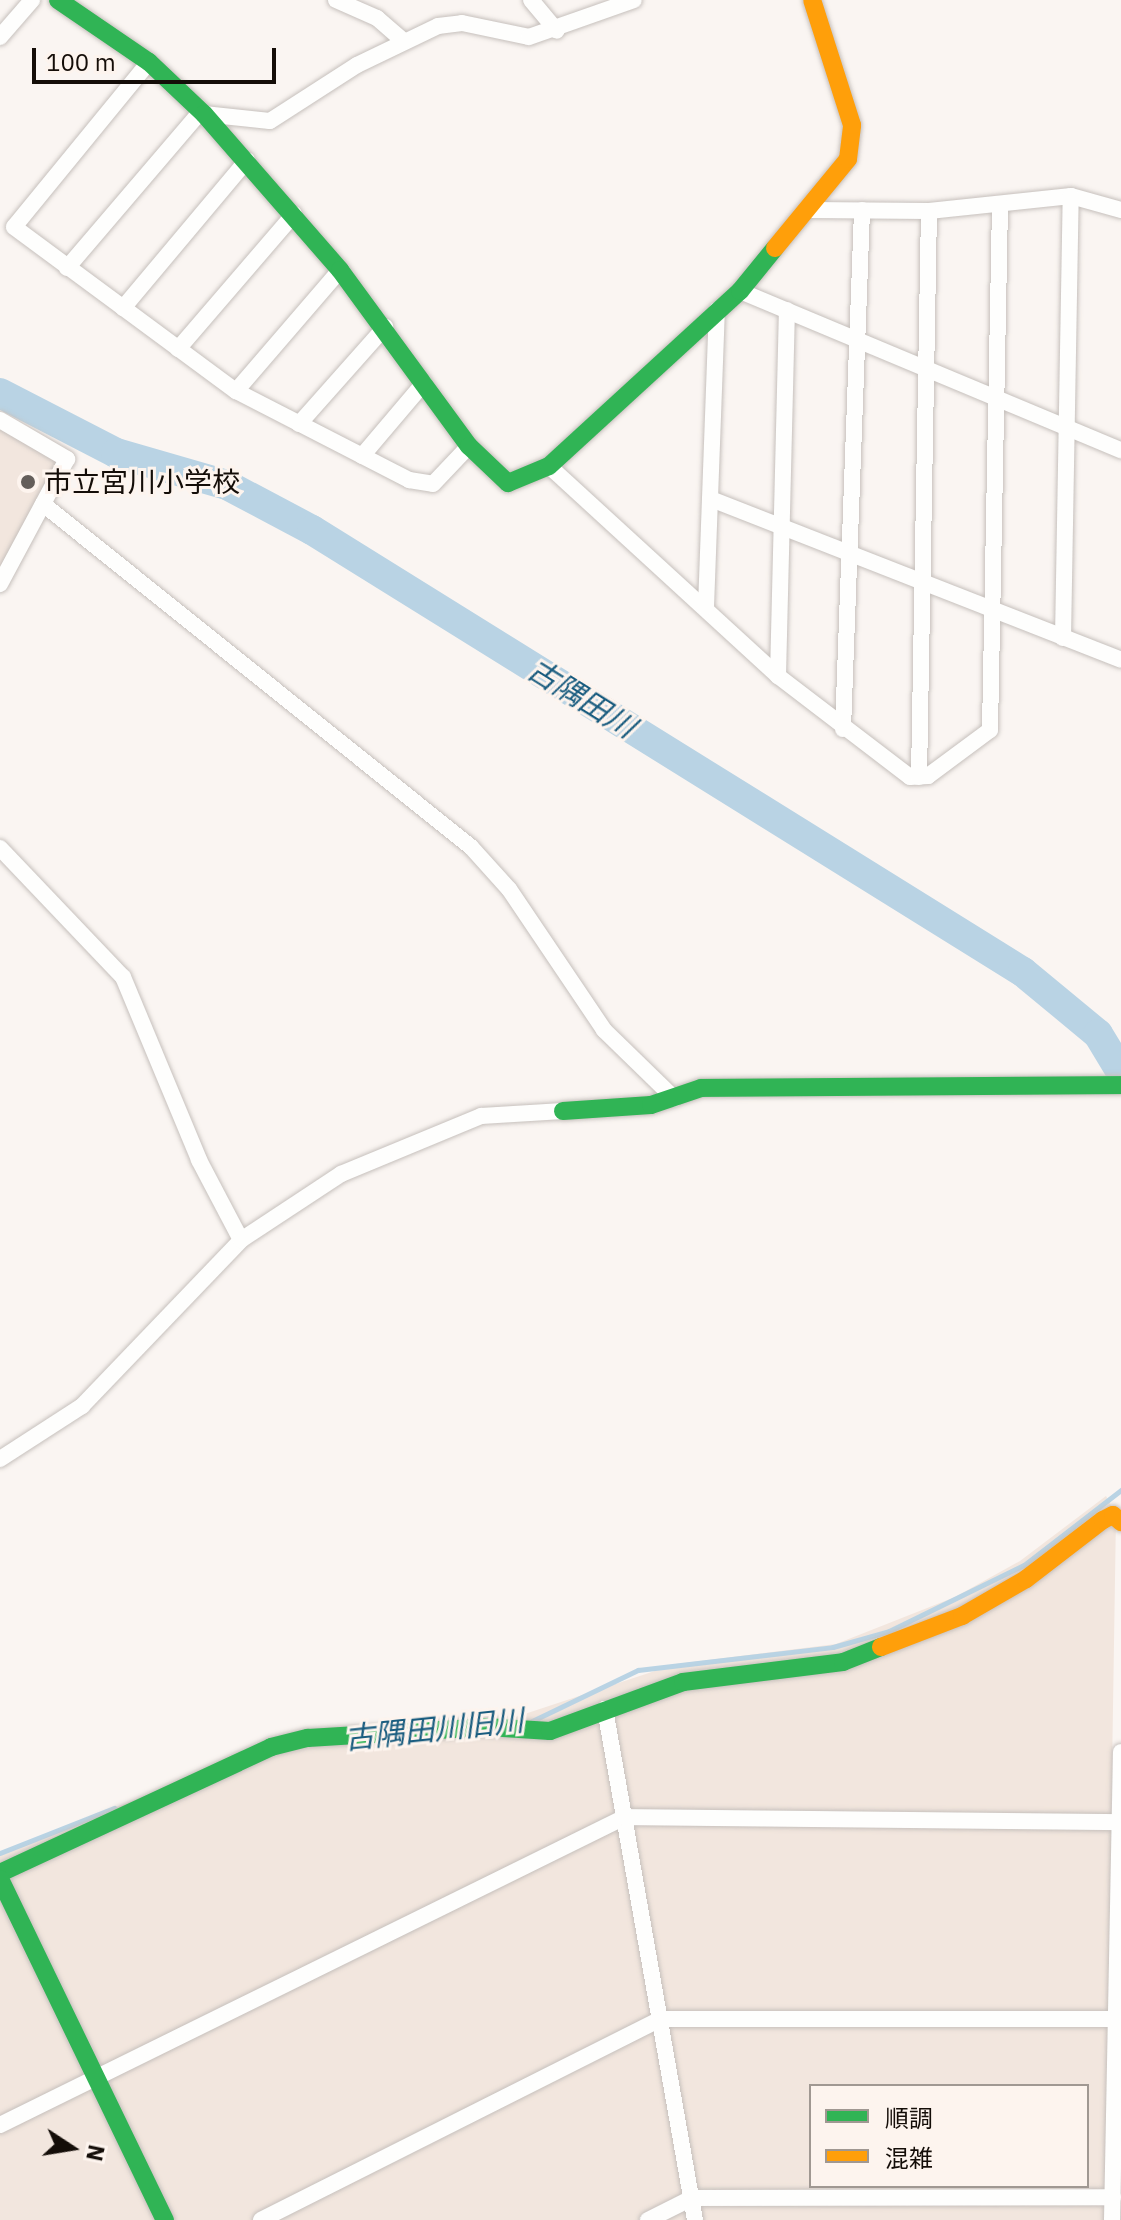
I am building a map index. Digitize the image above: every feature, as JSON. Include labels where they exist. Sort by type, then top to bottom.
[{"type":"street","points":[[0,37],[32,0]]},
{"type":"street","points":[[58,0],[149,62],[247,160],[385,327],[469,446],[508,483],[549,466],[740,291],[810,210],[848,159],[853,142],[812,0]]},
{"type":"street","points":[[336,0],[377,18],[402,40]]},
{"type":"street","points":[[531,0],[557,31]]},
{"type":"street","points":[[202,112],[270,121],[402,40],[462,23],[529,37],[557,31],[634,0]]},
{"type":"street","points":[[149,62],[14,227],[236,391],[409,480],[433,484],[469,446]]},
{"type":"street","points":[[67,268],[202,112]]},
{"type":"street","points":[[123,308],[247,160]]},
{"type":"street","points":[[810,210],[929,211],[1071,196],[1121,210]]},
{"type":"street","points":[[1063,638],[1071,196]]},
{"type":"street","points":[[549,466],[778,676],[843,729],[910,777],[928,776],[990,730],[1000,205]]},
{"type":"street","points":[[843,729],[853,555],[862,210]]},
{"type":"street","points":[[919,777],[929,211]]},
{"type":"street","points":[[178,349],[294,214]]},
{"type":"street","points":[[236,391],[340,270]]},
{"type":"street","points":[[740,291],[1121,450]]},
{"type":"street","points":[[706,607],[717,310]]},
{"type":"street","points":[[778,676],[787,310]]},
{"type":"street","points":[[299,424],[385,327]]},
{"type":"street","points":[[362,456],[424,383]]},
{"type":"street","points":[[0,420],[67,459],[0,584]]},
{"type":"street","points":[[711,499],[1121,660]]},
{"type":"street","points":[[43,504],[471,847],[509,889],[604,1030],[674,1098]]},
{"type":"street","points":[[0,848],[123,977],[199,1160],[241,1240]]},
{"type":"street","points":[[0,1459],[82,1406],[241,1240],[341,1174],[440,1129],[481,1116],[651,1105],[701,1088],[1121,1085]]},
{"type":"street","points":[[0,1873],[271,1747],[308,1738],[471,1728],[550,1731],[683,1682],[843,1662],[884,1649],[962,1616],[1026,1579],[1103,1520],[1113,1515],[1121,1522]]},
{"type":"street","points":[[605,1709],[695,2220]]},
{"type":"street","points":[[1112,2220],[1121,1752]]},
{"type":"street","points":[[0,2125],[625,1817],[1120,1822]]},
{"type":"street","points":[[0,1879],[165,2220]]},
{"type":"street","points":[[261,2220],[660,2019],[1118,2019]]},
{"type":"street","points":[[648,2220],[692,2198],[1113,2197]]},
{"type":"shaded area","name":"市立宮川小学校","points":[[0,419],[67,459],[0,584]]},
{"type":"shaded area","points":[[1106,1496],[1116,1515],[1105,2220],[0,2220],[0,1852],[271,1747],[485,1727],[676,1664],[836,1644],[955,1597],[1020,1561]]},
{"type":"waterway","name":"古隅田川","points":[[0,393],[116,453],[227,485],[312,530],[1023,972],[1098,1034],[1121,1072]]},
{"type":"waterway","name":"古隅田川旧川","points":[[532,1721],[638,1670],[833,1647],[889,1631],[1024,1565],[1121,1490]]},
{"type":"waterway","name":"古隅田川旧川","points":[[0,1853],[114,1808]]},
{"type":"traffic: fast","points":[[58,0],[149,62],[204,114],[340,270],[469,446],[508,483],[549,466],[740,291],[775,248]]},
{"type":"traffic: fast","points":[[563,1111],[651,1105],[701,1088],[1121,1085]]},
{"type":"traffic: fast","points":[[0,1873],[271,1747],[308,1738],[486,1727],[550,1731],[683,1682],[843,1662],[881,1647]]},
{"type":"traffic: fast","points":[[0,1879],[165,2220]]},
{"type":"traffic: slow","points":[[775,248],[848,159],[852,125],[812,0]]},
{"type":"traffic: slow","points":[[881,1647],[962,1616],[1026,1579],[1103,1520],[1113,1515],[1121,1522]]},
{"type":"place","name":"市立宮川小学校","points":[[28,482]]}]
